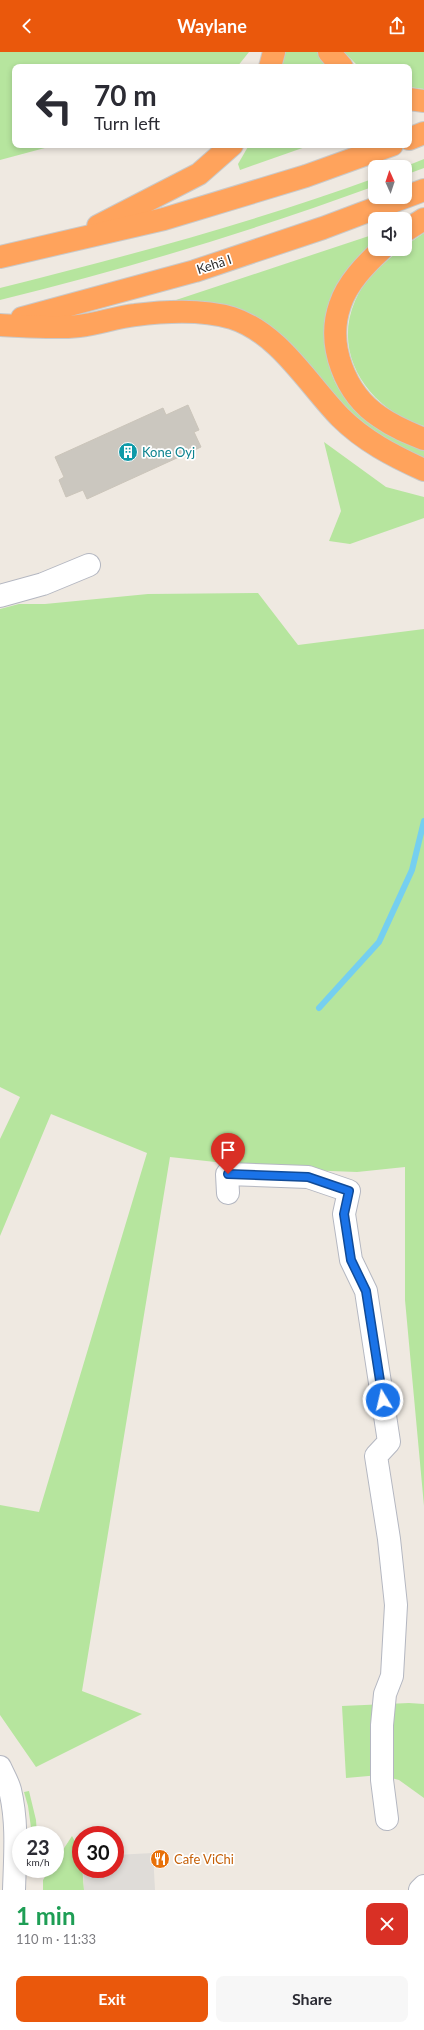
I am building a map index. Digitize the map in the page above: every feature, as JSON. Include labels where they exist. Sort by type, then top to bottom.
[{"type":"highway","points":[[271,64],[274,52]]},
{"type":"highway","points":[[329,52],[339,64]]},
{"type":"highway","points":[[412,99],[424,101]]},
{"type":"highway","points":[[412,138],[424,134]]},
{"type":"highway","points":[[64,242],[200,174],[229,148]]},
{"type":"highway","points":[[0,258],[164,219],[306,176],[384,148]]},
{"type":"highway","name":"Kehä I","points":[[0,325],[195,271],[323,228],[424,190]]},
{"type":"highway","points":[[412,227],[424,219]]},
{"type":"highway","points":[[375,256],[366,264],[350,285],[340,305],[336,346],[340,364],[348,382],[379,417],[402,430],[424,439]]},
{"type":"highway","points":[[0,325],[78,326],[135,315],[172,313],[208,314],[232,318],[258,330],[283,352],[341,417],[370,443],[399,459],[424,470]]},
{"type":"street","points":[[0,596],[43,584],[89,565]]},
{"type":"street","points":[[228,1193],[228,1174],[308,1177],[349,1191],[344,1214],[351,1260],[366,1291],[389,1442],[376,1456],[390,1539],[396,1605],[392,1676],[385,1694],[382,1725],[382,1780],[387,1819]]},
{"type":"street","points":[[0,1767],[10,1789],[15,1825],[16,1858],[14,1890]]},
{"type":"street","points":[[420,1890],[424,1886]]},
{"type":"green space","points":[[0,52],[249,52],[239,64],[12,64],[12,148],[45,148],[0,160]]},
{"type":"green space","points":[[283,52],[319,52],[328,64],[281,64]]},
{"type":"green space","points":[[344,52],[424,52],[424,89],[412,87],[412,64],[356,64]]},
{"type":"green space","points":[[247,148],[302,148],[240,170],[238,164]]},
{"type":"green space","points":[[424,159],[424,168],[412,172],[412,164]]},
{"type":"green space","points":[[368,180],[368,189],[236,234],[142,262],[0,300],[0,288],[189,238]]},
{"type":"green space","points":[[424,233],[424,426],[405,419],[387,408],[373,394],[361,378],[352,361],[348,342],[349,322],[355,301],[363,286],[392,256],[412,256],[412,241]]},
{"type":"green space","points":[[368,236],[368,247],[350,266],[341,279],[329,308],[326,324],[326,340],[332,376],[341,392],[349,401],[424,447],[424,460],[392,444],[351,415],[302,357],[279,334],[265,323],[176,300]]},
{"type":"green space","points":[[324,442],[386,487],[424,497],[424,518],[350,544],[329,541],[341,511]]},
{"type":"green space","points":[[258,593],[298,645],[424,629],[424,1506],[405,1300],[405,1167],[357,1172],[278,1169],[170,1157],[82,1691],[142,1714],[36,1767],[0,1715],[0,1505],[39,1512],[147,1153],[51,1114],[0,1236],[0,1139],[20,1097],[0,1087],[0,609],[19,604],[45,604],[148,594]]},
{"type":"green space","points":[[409,1703],[424,1704],[424,1798],[399,1780],[380,1775],[346,1778],[342,1706]]},
{"type":"green space","points":[[29,1791],[36,1826],[31,1826],[24,1792]]},
{"type":"green space","points":[[72,1836],[72,1878],[83,1878],[84,1890],[43,1890],[44,1878],[64,1878],[64,1848]]},
{"type":"shaded area","points":[[153,1853],[155,1890],[84,1890],[83,1878],[124,1878],[124,1855]]},
{"type":"building","name":"Kone Oyj","points":[[188,405],[199,430],[194,432],[201,447],[87,499],[83,490],[66,497],[59,480],[64,477],[55,457],[163,408],[166,415]]},
{"type":"waterway","points":[[319,1008],[379,942],[412,870],[424,821]]},
{"type":"place","name":"Kone Oyj","points":[[128,452]]},
{"type":"place","name":"Cafe ViChi","points":[[160,1859]]},
{"type":"route","points":[[228,1174],[308,1177],[349,1191],[344,1214],[351,1260],[366,1291],[383,1400]]}]
